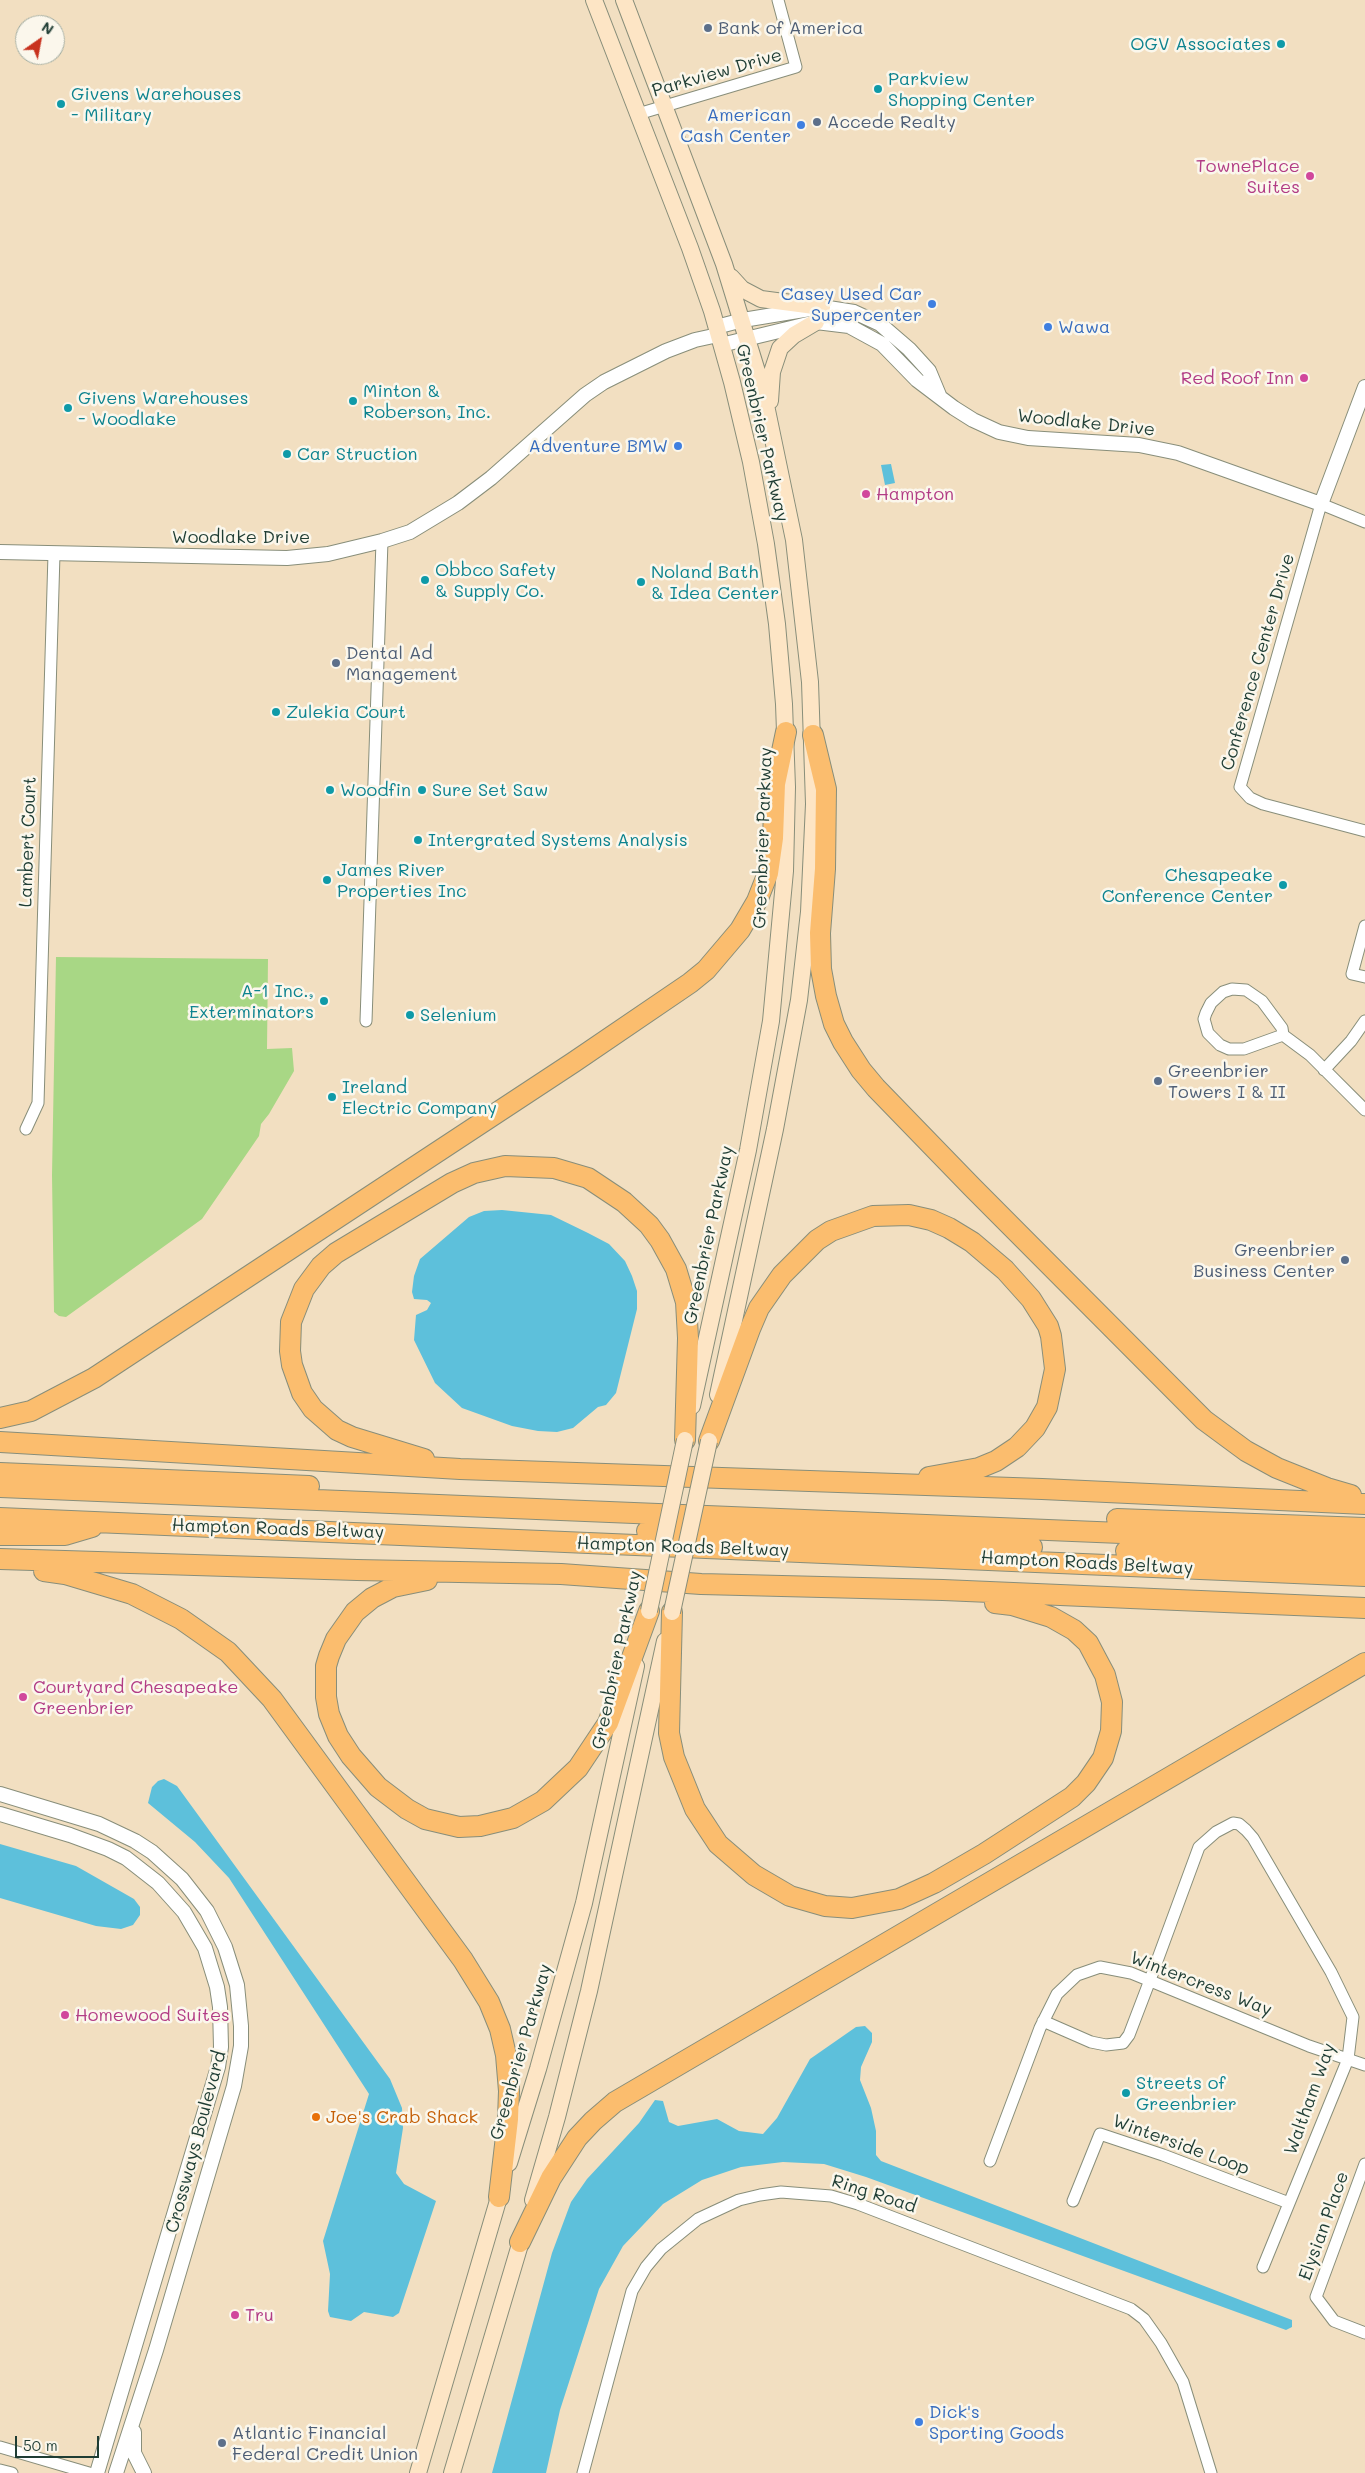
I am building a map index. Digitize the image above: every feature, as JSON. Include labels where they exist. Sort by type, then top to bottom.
[{"type":"highway","points":[[0,1418],[31,1411],[94,1378],[574,1062],[690,983],[706,970],[740,930],[757,901],[768,873],[773,838],[775,784],[786,732]]},
{"type":"highway","points":[[813,735],[826,789],[825,869],[820,933],[821,969],[834,1024],[861,1070],[965,1180],[1204,1420],[1246,1451],[1277,1468],[1327,1488],[1365,1497]]},
{"type":"highway","points":[[460,1469],[352,1437],[323,1419],[302,1393],[296,1378],[290,1351],[291,1322],[304,1289],[321,1266],[336,1253],[452,1183],[474,1173],[505,1166],[554,1168],[588,1178],[624,1202],[649,1226],[660,1240],[676,1269],[686,1302],[688,1338],[685,1440]]},
{"type":"highway","points":[[708,1441],[743,1345],[759,1308],[782,1275],[800,1256],[831,1231],[860,1219],[892,1215],[931,1220],[949,1228],[983,1250],[1031,1299],[1052,1336],[1055,1368],[1053,1382],[1047,1407],[1035,1428],[1008,1454],[979,1468],[890,1484]]},
{"type":"highway","points":[[0,1442],[460,1469],[890,1484],[1365,1504]]},
{"type":"highway","points":[[0,1473],[642,1501],[1365,1528]]},
{"type":"highway","points":[[0,1487],[1365,1543]]},
{"type":"highway","points":[[0,1507],[1365,1559]]},
{"type":"highway","name":"Hampton Roads Beltway","points":[[0,1518],[1365,1576]]},
{"type":"highway","points":[[0,1535],[65,1535],[107,1523]]},
{"type":"highway","points":[[0,1559],[348,1570],[561,1574],[701,1584],[894,1588],[1365,1608]]},
{"type":"highway","points":[[0,1565],[65,1574],[132,1594],[180,1619],[228,1652],[272,1699],[463,1960],[489,2002],[500,2029],[508,2074],[508,2119],[499,2197]]},
{"type":"highway","points":[[561,1574],[504,1581],[426,1580],[408,1583],[372,1598],[349,1620],[336,1639],[326,1666],[329,1714],[343,1745],[358,1764],[378,1787],[407,1810],[437,1822],[459,1827],[480,1826],[512,1818],[543,1801],[578,1768],[600,1737],[614,1708],[649,1610]]},
{"type":"highway","points":[[672,1612],[669,1733],[684,1786],[703,1824],[729,1855],[754,1875],[780,1891],[825,1906],[864,1907],[893,1901],[934,1883],[1024,1830],[1072,1797],[1086,1783],[1103,1758],[1111,1731],[1112,1702],[1105,1675],[1088,1643],[1074,1630],[1051,1617],[1012,1605],[894,1588]]},
{"type":"highway","points":[[520,2242],[551,2178],[577,2138],[592,2121],[615,2102],[1365,1663]]},
{"type":"main road","name":"Greenbrier Parkway","points":[[418,2473],[538,2069],[584,1903],[748,1150],[771,1021],[785,871],[786,732],[781,664],[766,544],[744,430],[719,336],[684,232],[594,0]]},
{"type":"main road","name":"Greenbrier Parkway","points":[[452,2473],[558,2117],[585,2008],[777,1121],[800,1000],[812,868],[814,804],[813,735],[804,621],[794,540],[768,416],[743,320],[727,273],[624,0]]},
{"type":"main road","points":[[727,273],[742,289],[756,298],[822,307]]},
{"type":"main road","points":[[768,416],[772,372],[780,348],[794,335],[816,322]]},
{"type":"street","name":"Parkview Drive","points":[[638,114],[796,67],[778,0]]},
{"type":"street","name":"Woodlake Drive","points":[[719,336],[743,320],[822,307],[854,312],[892,332],[929,371],[940,395]]},
{"type":"street","name":"Woodlake Drive","points":[[0,552],[288,558],[328,554],[382,541],[410,532],[458,504],[491,478],[585,395],[604,382],[666,351],[695,340],[719,336],[748,338],[816,322],[849,326],[872,337],[898,359],[917,380],[973,420],[999,432],[1028,438],[1139,445],[1178,453],[1322,504]]},
{"type":"street","points":[[1365,387],[1322,504],[1365,522]]},
{"type":"street","name":"Conference Center Drive","points":[[1322,504],[1240,787],[1250,798],[1263,804],[1365,831]]},
{"type":"street","points":[[366,1022],[382,541]]},
{"type":"street","name":"Lambert Court","points":[[26,1129],[38,1104],[54,554]]},
{"type":"street","points":[[1365,926],[1352,974],[1365,978]]},
{"type":"street","points":[[1283,1035],[1266,1039],[1244,1049],[1229,1049],[1220,1045],[1208,1033],[1204,1019],[1211,1003],[1223,992],[1232,989],[1246,990],[1262,1001],[1282,1028],[1283,1035],[1310,1055],[1365,1110]]},
{"type":"street","points":[[1324,1070],[1351,1041],[1365,1021]]},
{"type":"street","name":"Crossways Boulevard","points":[[0,1794],[99,1824],[129,1838],[152,1852],[182,1879],[207,1911],[225,1947],[237,1985],[241,2039],[234,2086],[116,2473]]},
{"type":"street","name":"Crossways Boulevard","points":[[0,1814],[70,1835],[108,1849],[126,1858],[158,1883],[184,1912],[205,1948],[217,1987],[220,2007],[221,2047],[213,2087],[97,2473]]},
{"type":"street","name":"Waltham Way","points":[[1150,1980],[1196,1853],[1205,1840],[1233,1823],[1239,1824],[1253,1838],[1331,1972],[1353,2017],[1348,2059],[1263,2267]]},
{"type":"street","name":"Wintercress Way","points":[[990,2161],[1044,2021],[1057,1994],[1077,1975],[1100,1967],[1131,1972],[1310,2046],[1365,2065]]},
{"type":"street","points":[[1044,2021],[1091,2042],[1106,2045],[1123,2042],[1129,2035],[1150,1980]]},
{"type":"street","name":"Winterside Loop","points":[[1073,2201],[1100,2134],[1163,2155],[1290,2203]]},
{"type":"street","name":"Elysian Place","points":[[1365,2164],[1316,2297],[1334,2321],[1365,2332]]},
{"type":"street","name":"Ring Road","points":[[583,2473],[632,2291],[646,2267],[661,2249],[698,2219],[739,2200],[760,2194],[781,2192],[831,2196],[858,2204],[1131,2309],[1144,2319],[1162,2343],[1183,2382],[1211,2473]]},
{"type":"street","points":[[135,2414],[134,2453],[144,2473]]},
{"type":"street","points":[[0,2447],[89,2473]]},
{"type":"street","points":[[0,2470],[12,2473]]},
{"type":"green space","points":[[56,957],[268,959],[267,1049],[292,1048],[294,1071],[269,1114],[261,1124],[259,1136],[202,1219],[66,1317],[59,1316],[54,1312],[52,1175]]},
{"type":"water","points":[[891,464],[895,483],[885,485],[881,465]]},
{"type":"water","points":[[502,1210],[551,1215],[609,1244],[625,1261],[637,1291],[637,1309],[616,1393],[606,1405],[598,1407],[573,1428],[557,1432],[538,1431],[512,1426],[462,1408],[435,1383],[414,1340],[416,1315],[427,1310],[431,1303],[427,1300],[414,1299],[412,1292],[414,1276],[420,1259],[469,1217],[484,1211]]},
{"type":"water","points":[[164,1779],[177,1786],[390,2079],[402,2108],[403,2128],[396,2173],[404,2184],[436,2201],[399,2313],[393,2317],[364,2312],[351,2321],[330,2317],[328,2311],[330,2274],[323,2241],[369,2094],[229,1878],[195,1842],[148,1803],[152,1787],[158,1781]]},
{"type":"water","points":[[0,1844],[76,1866],[134,1899],[140,1907],[140,1915],[133,1925],[121,1929],[96,1926],[0,1898]]},
{"type":"water","points":[[865,2026],[872,2033],[872,2042],[861,2067],[860,2080],[871,2108],[876,2131],[876,2155],[881,2161],[1292,2320],[1292,2327],[1286,2330],[866,2177],[824,2164],[783,2162],[741,2167],[702,2180],[663,2204],[623,2246],[599,2289],[560,2410],[546,2473],[492,2473],[552,2253],[571,2202],[587,2179],[639,2123],[655,2100],[663,2101],[669,2122],[678,2126],[717,2119],[739,2131],[763,2134],[777,2118],[810,2059],[856,2027]]},
{"type":"place","name":"Bank of America","points":[[708,28]]},
{"type":"place","name":"OGV Associates","points":[[1281,44]]},
{"type":"place","name":"Parkview Shopping Center","points":[[878,89]]},
{"type":"place","name":"Givens Warehouses - Military","points":[[61,104]]},
{"type":"place","name":"Accede Realty","points":[[817,122]]},
{"type":"place","name":"American Cash Center","points":[[801,125]]},
{"type":"place","name":"TownePlace Suites","points":[[1310,176]]},
{"type":"place","name":"Casey Used Car Supercenter","points":[[932,304]]},
{"type":"place","name":"Wawa","points":[[1048,327]]},
{"type":"place","name":"Red Roof Inn","points":[[1304,378]]},
{"type":"place","name":"Minton & Roberson, Inc.","points":[[353,401]]},
{"type":"place","name":"Givens Warehouses - Woodlake","points":[[68,408]]},
{"type":"place","name":"Adventure BMW","points":[[678,446]]},
{"type":"place","name":"Car Struction","points":[[287,454]]},
{"type":"place","name":"Hampton","points":[[866,494]]},
{"type":"place","name":"Obbco Safety & Supply Co.","points":[[425,580]]},
{"type":"place","name":"Noland Bath & Idea Center","points":[[641,582]]},
{"type":"place","name":"Dental Ad Management","points":[[336,663]]},
{"type":"place","name":"Zulekia Court","points":[[276,712]]},
{"type":"place","name":"Woodfin","points":[[330,790]]},
{"type":"place","name":"Sure Set Saw","points":[[422,790]]},
{"type":"place","name":"Intergrated Systems Analysis","points":[[418,840]]},
{"type":"place","name":"James River Properties Inc","points":[[327,880]]},
{"type":"place","name":"Chesapeake Conference Center","points":[[1283,885]]},
{"type":"place","name":"A-1 Inc., Exterminators","points":[[324,1001]]},
{"type":"place","name":"Selenium","points":[[410,1015]]},
{"type":"place","name":"Greenbrier Towers I & II","points":[[1158,1081]]},
{"type":"place","name":"Ireland Electric Company","points":[[332,1097]]},
{"type":"place","name":"Greenbrier Business Center","points":[[1345,1260]]},
{"type":"place","name":"Courtyard Chesapeake Greenbrier","points":[[23,1697]]},
{"type":"place","name":"Homewood Suites","points":[[65,2015]]},
{"type":"place","name":"Streets of Greenbrier","points":[[1126,2093]]},
{"type":"place","name":"Joe's Crab Shack","points":[[316,2117]]},
{"type":"place","name":"Tru","points":[[235,2315]]},
{"type":"place","name":"Dick's Sporting Goods","points":[[919,2422]]},
{"type":"place","name":"Atlantic Financial Federal Credit Union","points":[[222,2443]]}]
